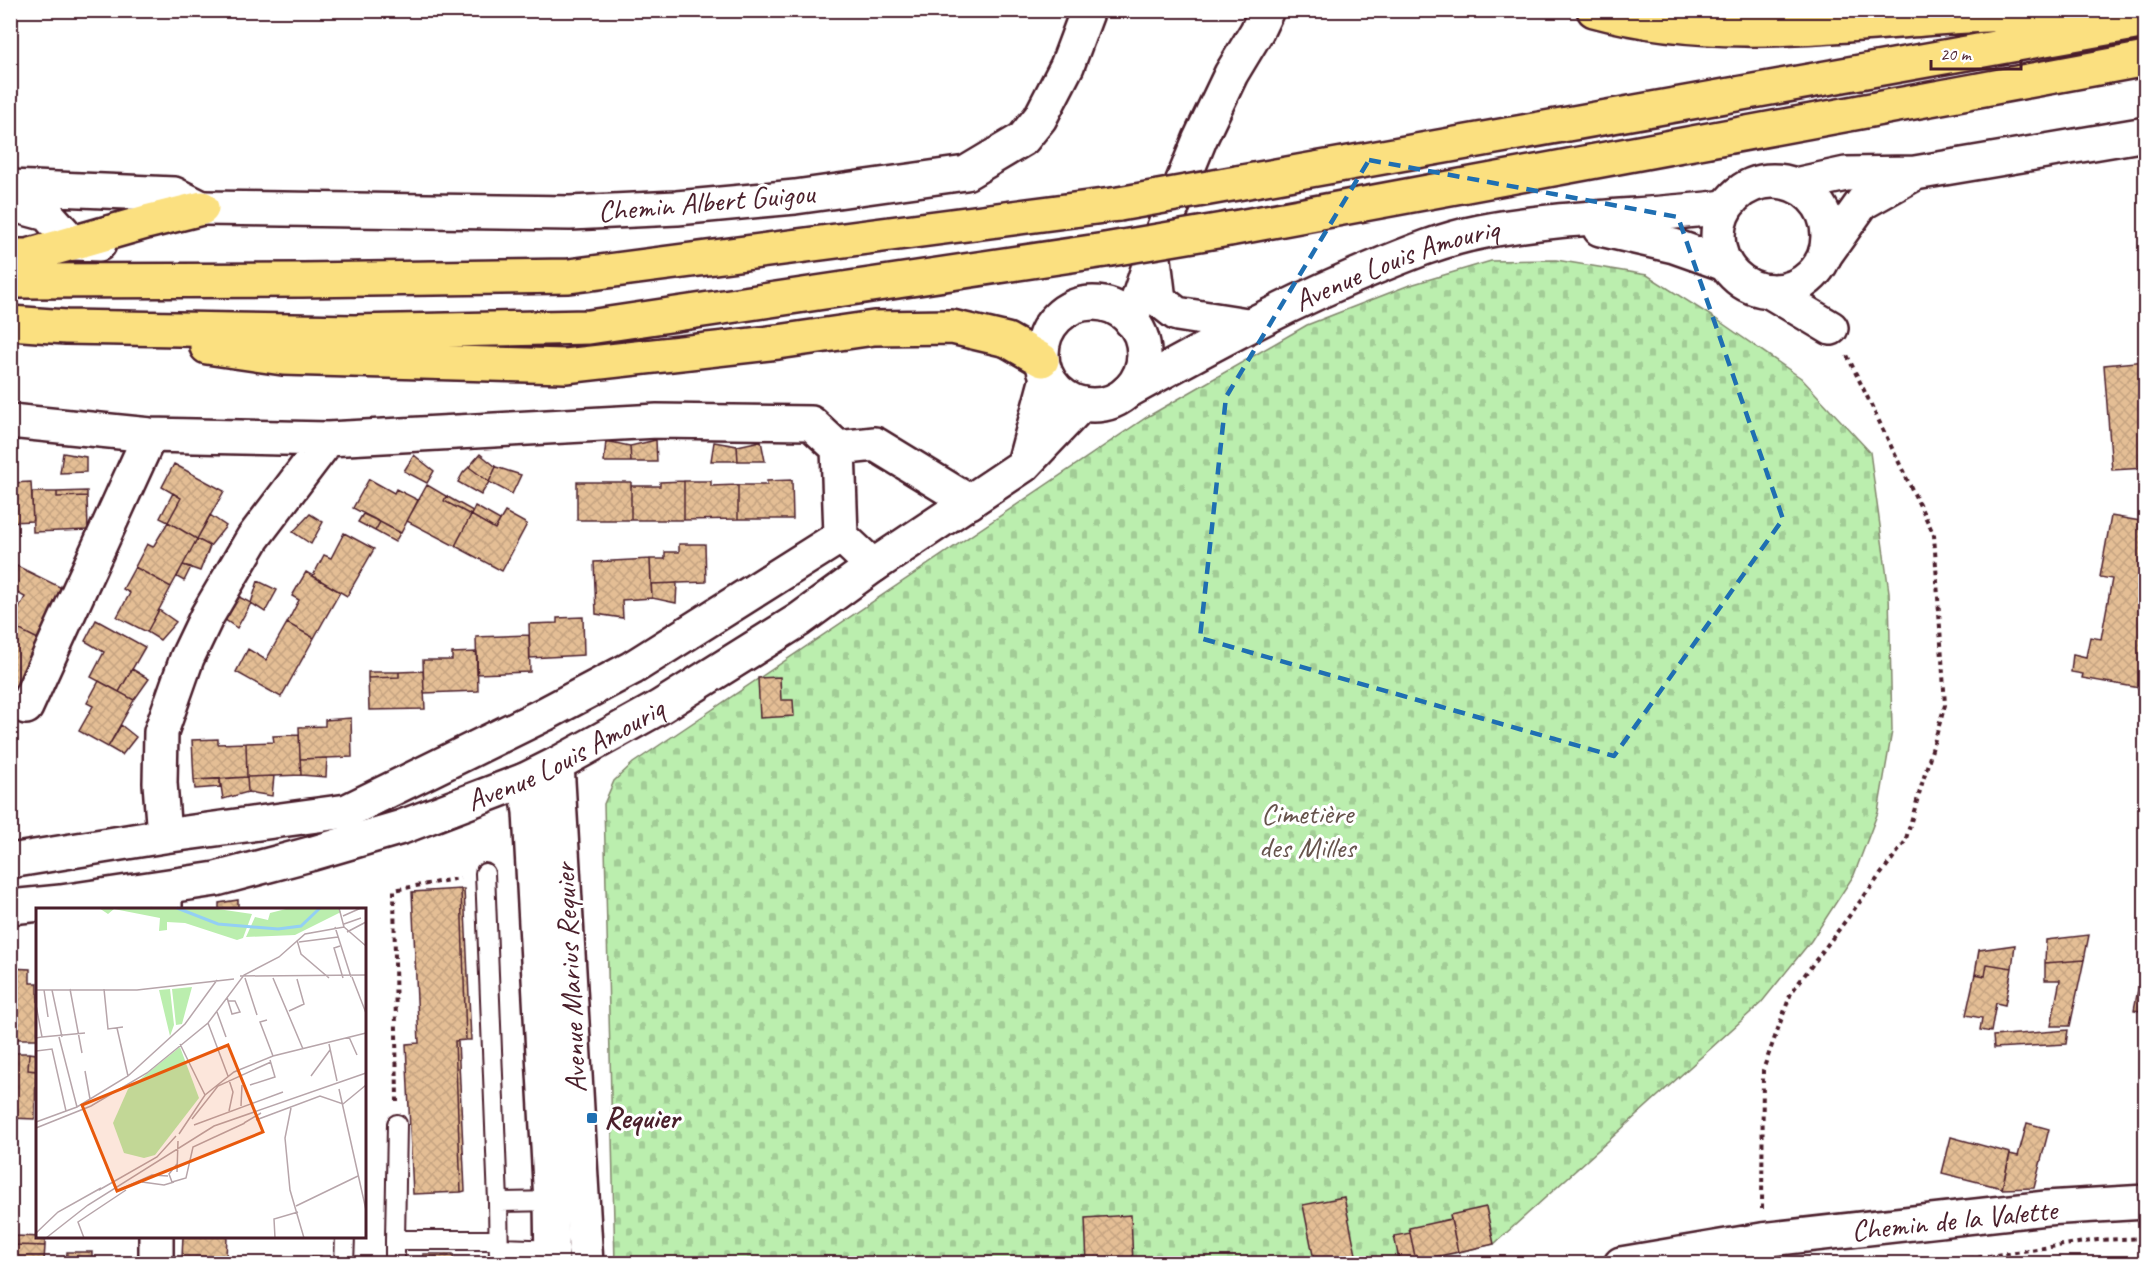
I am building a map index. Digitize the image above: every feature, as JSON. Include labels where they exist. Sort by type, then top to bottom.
[{"type":"highway","points":[[1594,10],[1628,20],[1710,29],[1786,30],[2082,10]]},
{"type":"highway","points":[[10,280],[291,280],[569,276],[1119,204],[2145,21]]},
{"type":"highway","points":[[10,323],[66,327],[354,332],[589,327],[1105,250],[1229,229],[2145,59]]},
{"type":"highway","points":[[10,256],[27,256],[202,208]]},
{"type":"highway","points":[[66,327],[283,358],[565,366],[778,342],[874,328],[952,327],[1007,340],[1045,369]]},
{"type":"street","name":"Chemin Albert Guigou","points":[[10,187],[174,194],[202,208],[570,213],[653,209],[795,197],[966,172],[1023,139],[1040,118],[1067,66],[1088,10]]},
{"type":"street","points":[[1127,320],[1200,139],[1231,74],[1262,21],[1288,10]]},
{"type":"street","points":[[1795,185],[1846,174],[1915,173],[2145,134]]},
{"type":"street","points":[[1769,291],[1787,289],[1803,282],[1816,270],[1862,203],[1915,173]]},
{"type":"street","points":[[1825,255],[1828,234],[1824,214],[1812,197],[1795,185],[1780,180],[1764,181],[1735,194],[1725,207],[1719,221],[1717,235],[1719,250],[1725,264],[1736,277],[1751,287],[1769,291],[1830,328]]},
{"type":"street","points":[[10,204],[47,214],[73,243]]},
{"type":"street","name":"Avenue Louis Amouriq","points":[[1128,391],[1247,325],[1331,285],[1422,248],[1479,232],[1554,222],[1678,213],[1725,207]]},
{"type":"street","name":"Chemin Albert Guigou","points":[[73,243],[110,245],[235,208]]},
{"type":"street","name":"Avenue Louis Amouriq","points":[[1554,222],[1663,243],[1725,264]]},
{"type":"street","points":[[1153,254],[1159,300],[1177,314],[1247,325]]},
{"type":"street","points":[[1803,282],[1830,328]]},
{"type":"street","points":[[1024,465],[1045,369],[1043,342],[1050,327],[1061,314],[1076,306],[1092,303],[1127,320],[1143,350],[1142,365],[1137,379],[1128,391],[1114,400],[1098,405],[1082,404],[1068,399],[1056,390],[1045,369]]},
{"type":"street","name":"Avenue Louis Amouriq","points":[[1127,320],[1156,333],[1186,335],[1247,325]]},
{"type":"street","name":"Avenue Louis Amouriq","points":[[10,907],[61,902],[165,899],[216,879],[402,827],[525,780],[660,707],[799,620],[873,566],[1024,465],[1082,404]]},
{"type":"street","points":[[10,422],[150,435],[328,439],[657,421],[811,423],[838,448],[841,536],[873,566]]},
{"type":"street","points":[[26,707],[150,435]]},
{"type":"street","points":[[164,836],[160,783],[161,732],[187,658],[207,616],[253,538],[328,439]]},
{"type":"street","points":[[838,448],[875,444],[970,502]]},
{"type":"street","points":[[10,861],[164,836],[347,811],[545,714],[632,668],[841,536]]},
{"type":"street","name":"Avenue Marius Requier","points":[[552,1257],[567,1201],[557,764]]},
{"type":"street","name":"Avenue Marius Requier","points":[[525,780],[567,1201],[586,1256]]},
{"type":"street","name":"Chemin de la Valette","points":[[1621,1263],[1762,1240],[2046,1208],[2145,1202]]},
{"type":"street","points":[[156,1238],[156,1263]]},
{"type":"lane","points":[[485,873],[498,1250]]},
{"type":"lane","points":[[395,1263],[397,1124]]},
{"type":"lane","points":[[498,1202],[567,1201]]},
{"type":"lane","points":[[344,1263],[345,1238]]},
{"type":"lane","points":[[395,1240],[552,1257],[586,1256]]},
{"type":"path","points":[[1762,1240],[1763,1070],[1791,993],[1905,842],[1945,705],[1935,535],[1847,355],[1830,328]]},
{"type":"path","points":[[397,1124],[394,890],[485,873]]},
{"type":"path","points":[[1934,1263],[2098,1240],[2145,1238]]},
{"type":"highlighted area","points":[[1369,160],[1678,217],[1783,519],[1614,756],[1200,638],[1226,397]]},
{"type":"green space","name":"Cimetière des Milles","points":[[1556,260],[1647,275],[1801,378],[1870,452],[1889,592],[1892,731],[1878,812],[1854,875],[1811,941],[1761,1003],[1494,1244],[1407,1264],[615,1263],[604,804],[614,781],[633,763],[1147,417],[1307,325],[1407,286],[1491,261]]},
{"type":"building","points":[[2146,361],[2146,468],[2112,470],[2104,365]]},
{"type":"building","points":[[656,440],[657,462],[631,462],[630,446]]},
{"type":"building","points":[[606,441],[630,446],[631,462],[604,462]]},
{"type":"building","points":[[761,441],[765,461],[738,461],[737,446]]},
{"type":"building","points":[[714,442],[737,446],[738,461],[711,461]]},
{"type":"building","points":[[63,453],[86,457],[86,472],[60,473]]},
{"type":"building","points":[[480,454],[496,467],[489,482],[469,467]]},
{"type":"building","points":[[414,455],[434,471],[427,483],[404,471]]},
{"type":"building","points":[[174,464],[224,491],[197,539],[168,522],[181,498],[162,487]]},
{"type":"building","points":[[469,467],[489,482],[481,495],[458,482]]},
{"type":"building","points":[[496,467],[521,475],[512,494],[489,482]]},
{"type":"building","points":[[369,479],[394,493],[396,489],[418,500],[401,533],[353,508]]},
{"type":"building","points":[[792,480],[793,519],[738,519],[738,485],[767,485],[767,481]]},
{"type":"building","points":[[684,481],[684,520],[631,520],[631,486],[660,486],[660,482]]},
{"type":"building","points":[[684,481],[711,481],[711,486],[738,485],[738,519],[684,520]]},
{"type":"building","points":[[31,482],[33,521],[10,522],[10,483]]},
{"type":"building","points":[[577,482],[631,482],[631,520],[577,520]]},
{"type":"building","points":[[427,485],[446,496],[444,501],[471,515],[455,546],[407,521]]},
{"type":"building","points":[[87,491],[87,496],[57,497],[57,492]]},
{"type":"building","points":[[32,492],[57,492],[57,497],[87,496],[88,530],[33,532]]},
{"type":"building","points":[[173,493],[181,498],[168,522],[160,518]]},
{"type":"building","points":[[446,496],[473,511],[471,515],[444,501]]},
{"type":"building","points":[[475,506],[500,520],[495,529],[471,515]]},
{"type":"building","points":[[505,512],[527,524],[502,571],[455,546],[471,515],[495,529]]},
{"type":"building","points":[[310,514],[323,522],[311,544],[293,532]]},
{"type":"building","points":[[363,514],[380,522],[375,531],[358,522]]},
{"type":"building","points":[[210,515],[226,526],[210,546],[197,539]]},
{"type":"building","points":[[2111,516],[2146,522],[2146,689],[2082,678],[2083,674],[2071,672],[2073,654],[2086,657],[2090,637],[2101,639],[2112,579],[2100,577]]},
{"type":"building","points":[[168,522],[197,539],[171,587],[135,567],[147,544],[153,547]]},
{"type":"building","points":[[380,522],[400,533],[395,542],[375,531]]},
{"type":"building","points":[[344,533],[374,549],[347,596],[313,576],[324,555],[331,558]]},
{"type":"building","points":[[197,539],[210,546],[200,571],[183,565]]},
{"type":"building","points":[[679,544],[705,544],[706,582],[651,584],[650,559],[665,559],[665,552],[679,552]]},
{"type":"building","points":[[650,559],[652,598],[622,600],[623,618],[596,614],[594,562]]},
{"type":"building","points":[[183,565],[191,567],[184,581],[177,577]]},
{"type":"building","points":[[17,566],[66,590],[40,640],[10,625],[25,597],[10,589],[10,579]]},
{"type":"building","points":[[135,567],[171,587],[147,632],[117,617],[130,593],[123,589]]},
{"type":"building","points":[[306,572],[340,592],[314,638],[287,623],[299,600],[292,596]]},
{"type":"building","points":[[258,581],[277,590],[265,612],[251,603]]},
{"type":"building","points":[[677,583],[676,603],[652,598],[651,584]]},
{"type":"building","points":[[239,597],[251,603],[237,628],[221,617]]},
{"type":"building","points":[[159,610],[176,622],[160,640],[147,632]]},
{"type":"building","points":[[583,617],[584,655],[530,658],[529,624],[557,623],[557,618]]},
{"type":"building","points":[[96,620],[145,647],[119,692],[91,677],[104,652],[85,641]]},
{"type":"building","points":[[287,623],[314,638],[281,697],[236,672],[248,649],[266,660]]},
{"type":"building","points":[[10,625],[40,640],[16,687],[10,684]]},
{"type":"building","points":[[529,635],[530,672],[477,674],[476,637]]},
{"type":"building","points":[[477,652],[478,691],[424,693],[423,660],[452,660],[452,653]]},
{"type":"building","points":[[132,669],[149,679],[134,700],[119,692]]},
{"type":"building","points":[[423,671],[425,709],[369,710],[368,678],[399,677],[399,672]]},
{"type":"building","points":[[368,672],[399,672],[399,677],[368,678]]},
{"type":"building","points":[[780,677],[781,700],[793,700],[794,716],[760,718],[758,678]]},
{"type":"building","points":[[99,681],[134,700],[108,747],[79,731],[93,706],[87,703]]},
{"type":"building","points":[[10,684],[23,691],[10,715]]},
{"type":"building","points":[[351,718],[352,757],[300,759],[299,727],[325,726],[325,720]]},
{"type":"building","points":[[121,725],[136,737],[122,755],[108,747]]},
{"type":"building","points":[[299,735],[301,775],[247,777],[246,743],[274,742],[273,736]]},
{"type":"building","points":[[218,739],[218,744],[246,743],[247,777],[194,780],[192,740]]},
{"type":"building","points":[[327,758],[326,777],[301,775],[300,759]]},
{"type":"building","points":[[274,776],[272,796],[248,792],[247,777]]},
{"type":"building","points":[[247,777],[248,792],[223,799],[220,779]]},
{"type":"building","points":[[220,779],[220,787],[195,789],[194,780]]},
{"type":"building","points":[[461,889],[466,1040],[455,1041],[461,1192],[413,1194],[406,1044],[419,1043],[412,892]]},
{"type":"building","points":[[461,889],[464,889],[471,1040],[466,1040]]},
{"type":"building","points":[[238,900],[238,908],[219,908],[219,903]]},
{"type":"building","points":[[2089,935],[2084,960],[2045,963],[2046,940]]},
{"type":"building","points":[[2015,945],[2012,968],[1987,964],[1985,976],[1975,974],[1979,950]]},
{"type":"building","points":[[2146,954],[2146,1012],[2134,1010]]},
{"type":"building","points":[[2084,960],[2070,1026],[2051,1026],[2060,980],[2045,980],[2045,963]]},
{"type":"building","points":[[1987,964],[2012,968],[2005,1005],[1996,1003],[1991,1032],[1980,1030],[1982,1018],[1966,1015],[1975,974],[1985,976]]},
{"type":"building","points":[[10,968],[30,969],[30,983],[36,983],[36,1039],[10,1039]]},
{"type":"building","points":[[2068,1030],[2066,1044],[1994,1048],[1993,1036]]},
{"type":"building","points":[[455,1041],[458,1041],[465,1191],[461,1192]]},
{"type":"building","points":[[10,1053],[29,1053],[28,1070],[36,1071],[35,1119],[10,1118]]},
{"type":"building","points":[[29,1053],[36,1054],[36,1071],[28,1070]]},
{"type":"building","points":[[2027,1123],[2049,1129],[2034,1188],[2002,1189],[2010,1154],[2018,1156]]},
{"type":"building","points":[[1951,1137],[2010,1153],[2002,1188],[1942,1173]]},
{"type":"building","points":[[1344,1197],[1358,1264],[1296,1264],[1314,1260],[1303,1205]]},
{"type":"building","points":[[1486,1207],[1494,1244],[1458,1252],[1450,1215]]},
{"type":"building","points":[[1131,1215],[1133,1264],[1087,1264],[1085,1218]]},
{"type":"building","points":[[1451,1219],[1458,1252],[1416,1261],[1409,1228]]},
{"type":"building","points":[[1410,1233],[1416,1261],[1400,1264],[1394,1236]]},
{"type":"building","points":[[15,1236],[45,1238],[45,1246],[15,1245]]},
{"type":"building","points":[[183,1238],[227,1238],[226,1259],[182,1258]]},
{"type":"building","points":[[15,1245],[45,1246],[44,1261],[67,1261],[66,1264],[10,1264],[10,1255],[14,1255]]},
{"type":"building","points":[[67,1252],[92,1252],[92,1264],[66,1264]]},
{"type":"building","points":[[423,1254],[453,1254],[454,1264],[423,1264]]},
{"type":"building","points":[[312,1256],[321,1256],[321,1262],[312,1262]]},
{"type":"building","points":[[182,1258],[225,1259],[225,1264],[182,1264]]},
{"type":"building","points":[[298,1261],[321,1262],[321,1264],[298,1264]]},
{"type":"place","name":"Requier","points":[[592,1118]]}]
